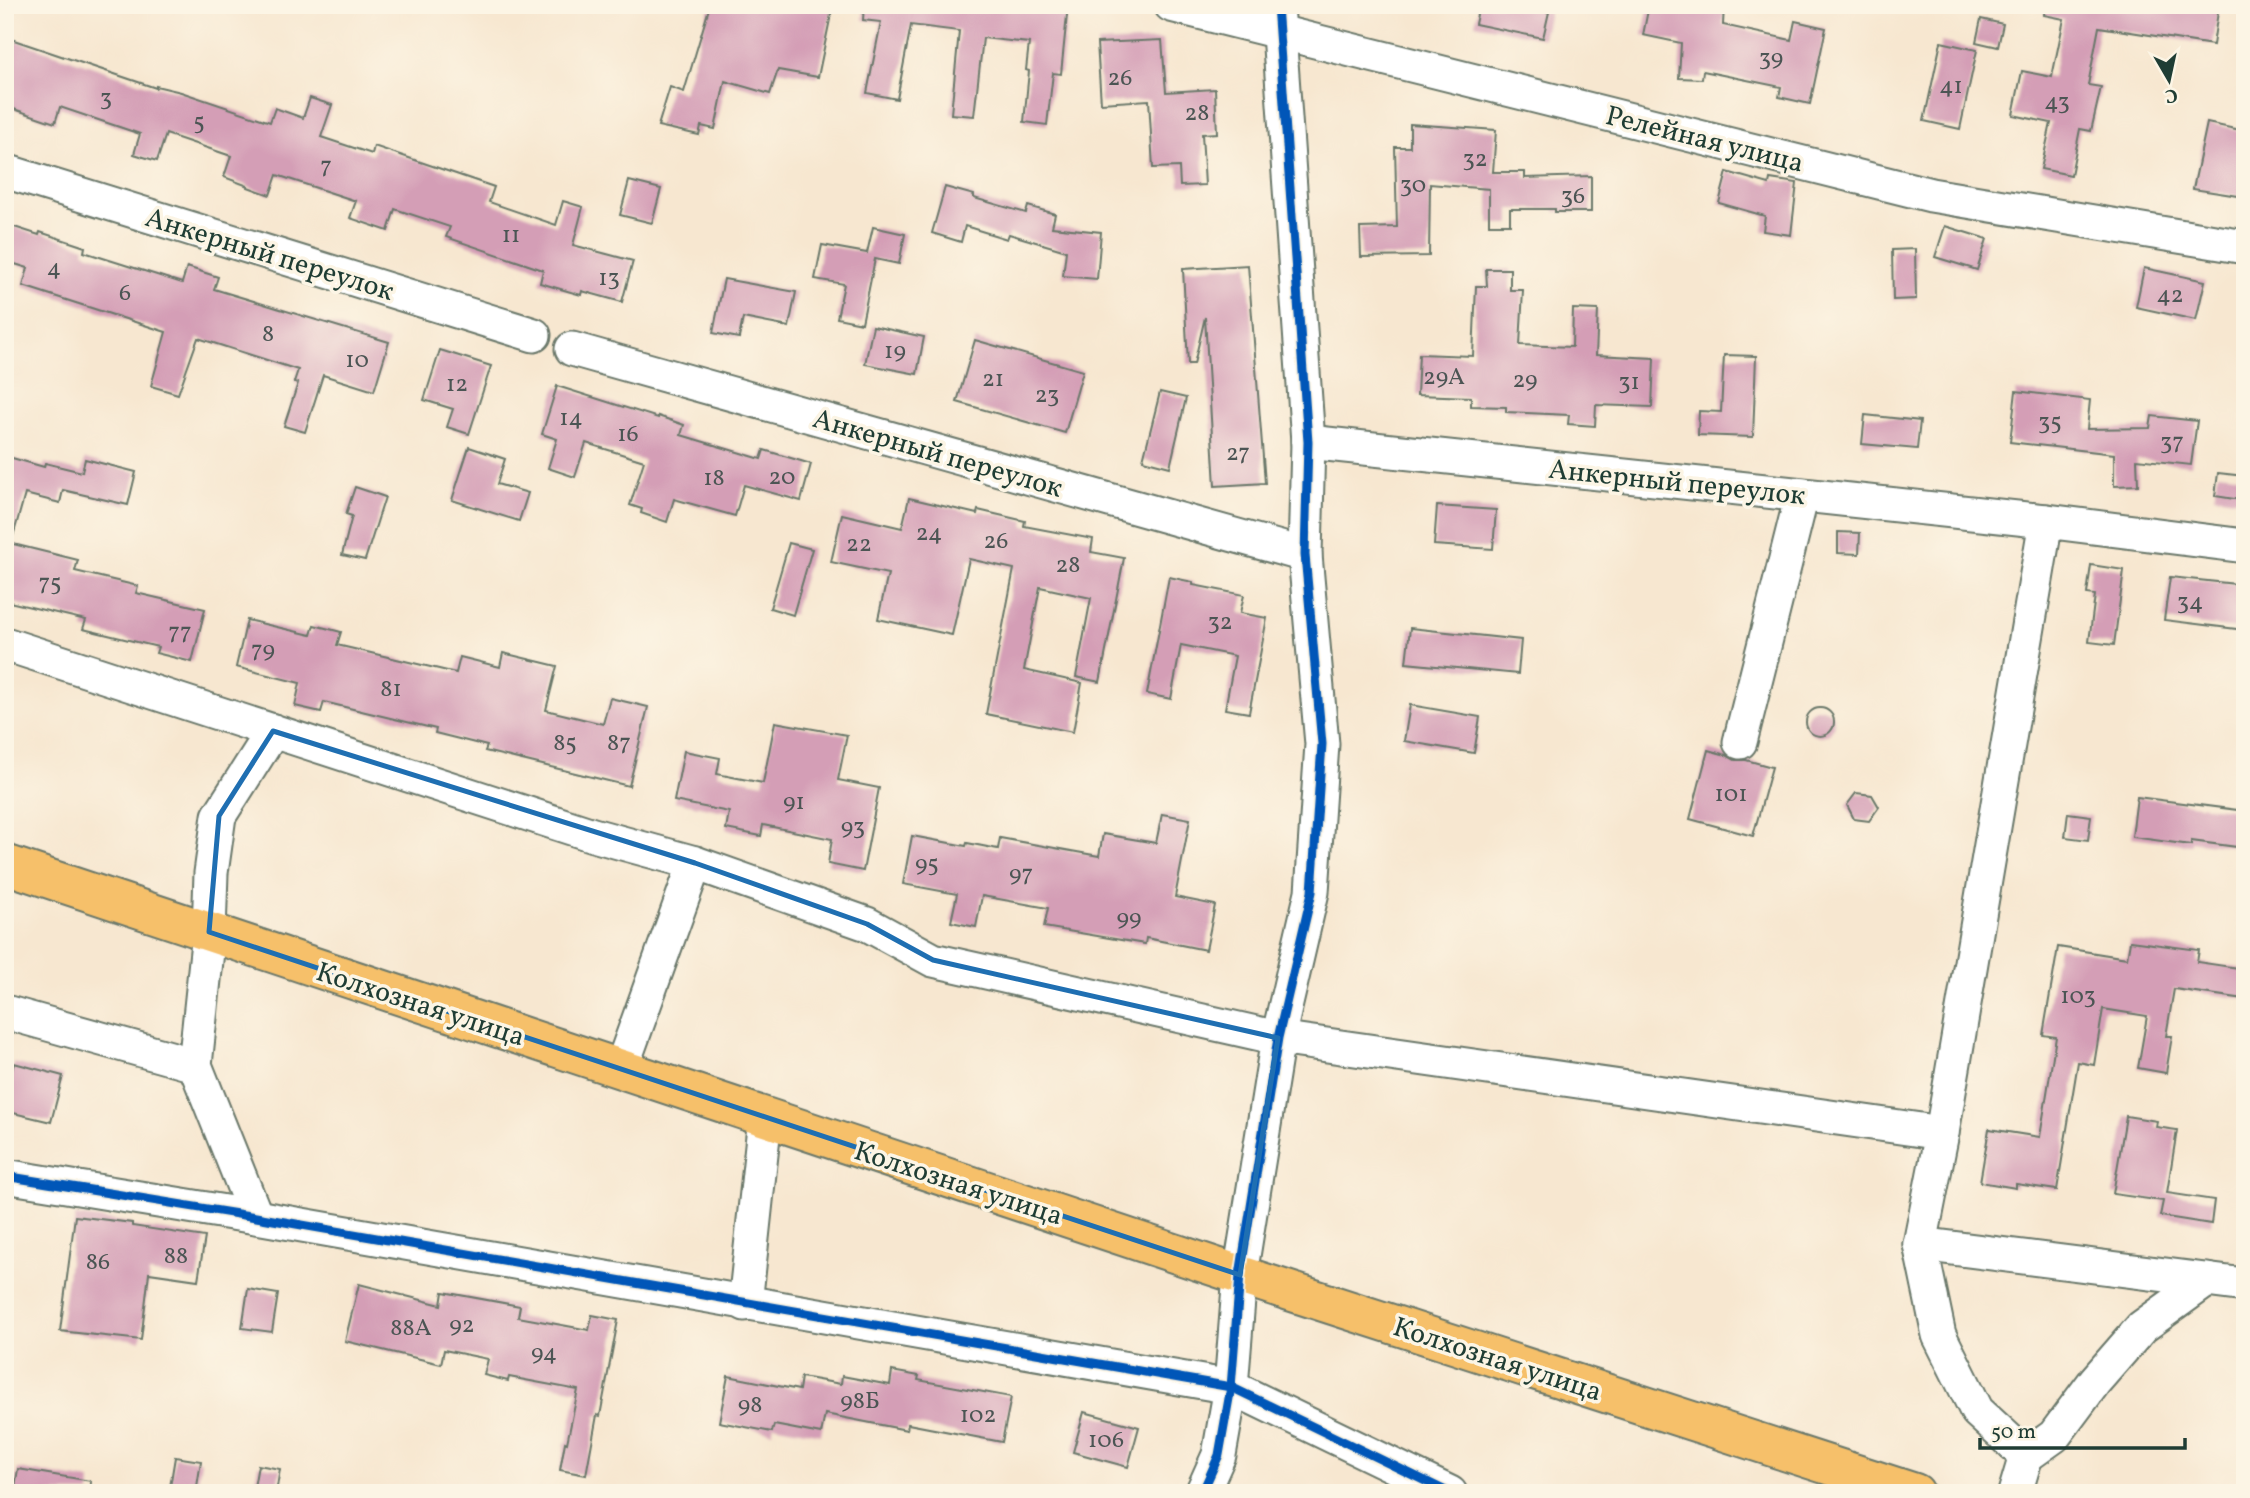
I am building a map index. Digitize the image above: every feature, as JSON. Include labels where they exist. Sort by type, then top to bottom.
[{"type":"main road","name":"Колхозная улица","points":[[5,864],[1240,1275],[1915,1493]]},
{"type":"street","name":"Релейная улица","points":[[1171,5],[1278,18],[1931,195],[2245,247]]},
{"type":"street","points":[[1202,1493],[1219,1455],[1231,1387],[1240,1275],[1278,1038],[1311,892],[1322,744],[1305,555],[1308,442],[1278,18]]},
{"type":"street","name":"Анкерный переулок","points":[[5,171],[534,335]]},
{"type":"street","name":"Анкерный переулок","points":[[572,349],[1305,555]]},
{"type":"street","name":"Анкерный переулок","points":[[1308,442],[2046,521],[2245,546]]},
{"type":"street","points":[[1740,742],[1802,495]]},
{"type":"street","points":[[2026,1455],[1977,1410],[1939,1335],[1920,1244],[1942,1133],[2046,521]]},
{"type":"street","points":[[5,644],[593,835],[695,863],[867,924],[933,960],[1278,1038],[1942,1133]]},
{"type":"street","points":[[256,1217],[195,1065],[209,932],[211,873],[219,816],[273,731]]},
{"type":"street","points":[[621,1069],[695,863]]},
{"type":"street","points":[[5,1012],[195,1065]]},
{"type":"street","points":[[745,1304],[765,1117]]},
{"type":"street","points":[[5,1176],[256,1217],[1231,1387],[1450,1493]]},
{"type":"street","points":[[1920,1244],[2245,1285]]},
{"type":"street","points":[[2015,1493],[2026,1455],[2054,1436],[2095,1381],[2142,1327],[2207,1280]]},
{"type":"highlighted area","points":[[273,731],[695,863],[867,924],[933,960],[1278,1038],[1240,1275],[209,932],[219,816]]},
{"type":"building","points":[[710,5],[833,5],[818,77],[778,70],[770,94],[725,81],[715,129],[701,126],[699,135],[658,126],[670,87],[684,92]]},
{"type":"building","points":[[864,5],[1068,5],[1061,74],[1053,73],[1047,125],[1024,122],[1029,43],[983,38],[974,116],[951,114],[959,31],[911,25],[897,99],[867,93],[881,22],[863,20]]},
{"type":"building","points":[[1479,5],[1531,5],[1531,9],[1549,12],[1543,38],[1475,24]]},
{"type":"building","points":[[1649,5],[1724,5],[1723,25],[1791,40],[1795,21],[1826,28],[1810,104],[1779,97],[1781,87],[1703,71],[1702,79],[1679,78],[1681,43],[1643,35]]},
{"type":"building","points":[[2045,5],[2219,5],[2213,45],[2099,27],[2088,85],[2101,87],[2091,131],[2080,129],[2071,175],[2041,169],[2051,123],[2013,115],[2022,71],[2052,77],[2064,19],[2044,15]]},
{"type":"building","points":[[1981,19],[2003,24],[1998,47],[1976,42]]},
{"type":"building","points":[[5,37],[156,88],[181,92],[270,122],[275,108],[303,118],[310,98],[332,105],[321,137],[372,154],[374,146],[494,187],[489,202],[556,225],[563,201],[583,207],[573,245],[633,261],[622,302],[582,291],[581,295],[540,283],[543,270],[446,237],[450,227],[395,209],[388,231],[350,218],[356,201],[277,175],[270,195],[248,187],[224,177],[231,156],[166,134],[157,161],[134,154],[140,134],[60,107],[55,123],[5,106]]},
{"type":"building","points":[[1162,40],[1166,92],[1215,89],[1217,133],[1202,134],[1205,185],[1180,186],[1179,167],[1153,168],[1149,100],[1101,103],[1097,43]]},
{"type":"building","points":[[1941,42],[1977,50],[1960,129],[1924,121]]},
{"type":"building","points":[[2207,123],[2245,131],[2245,197],[2193,189]]},
{"type":"building","points":[[1410,124],[1496,130],[1493,172],[1525,172],[1525,178],[1591,176],[1591,212],[1510,209],[1510,224],[1489,224],[1489,189],[1430,184],[1429,256],[1361,257],[1360,228],[1397,227],[1395,147],[1410,147]]},
{"type":"building","points":[[1727,172],[1769,184],[1770,179],[1797,183],[1791,235],[1763,231],[1765,216],[1719,203]]},
{"type":"building","points":[[629,181],[661,189],[652,223],[620,215]]},
{"type":"building","points":[[945,187],[1026,213],[1028,206],[1055,214],[1052,227],[1101,232],[1097,279],[1063,276],[1066,251],[1009,234],[1007,239],[965,226],[961,242],[932,233]]},
{"type":"building","points":[[5,224],[85,247],[84,252],[182,283],[187,267],[218,277],[214,289],[389,342],[374,391],[323,375],[305,432],[284,426],[298,383],[294,382],[298,370],[198,338],[178,394],[151,386],[166,332],[23,286],[28,268],[5,261]]},
{"type":"building","points":[[1945,226],[1987,239],[1977,270],[1935,257]]},
{"type":"building","points":[[873,227],[905,234],[899,264],[875,259],[862,323],[837,318],[844,284],[815,279],[822,245],[867,253]]},
{"type":"building","points":[[1915,249],[1916,299],[1893,300],[1892,250]]},
{"type":"building","points":[[1248,265],[1265,483],[1215,486],[1205,317],[1194,364],[1188,364],[1183,269]]},
{"type":"building","points":[[2144,268],[2205,281],[2196,320],[2136,307]]},
{"type":"building","points":[[1486,269],[1510,269],[1510,290],[1523,290],[1520,345],[1572,347],[1573,309],[1598,310],[1596,355],[1654,358],[1652,407],[1596,405],[1595,426],[1568,424],[1569,415],[1506,412],[1506,407],[1471,406],[1471,397],[1417,395],[1419,354],[1473,356],[1476,286],[1487,286]]},
{"type":"building","points":[[724,279],[796,292],[789,327],[743,318],[739,338],[713,333]]},
{"type":"building","points":[[873,326],[924,337],[917,374],[865,364]]},
{"type":"building","points":[[975,340],[1083,371],[1065,433],[957,402]]},
{"type":"building","points":[[440,350],[491,366],[469,434],[447,427],[453,409],[424,400]]},
{"type":"building","points":[[1724,355],[1756,356],[1753,437],[1698,435],[1699,411],[1721,412]]},
{"type":"building","points":[[557,386],[684,425],[681,435],[761,459],[764,450],[811,464],[801,501],[744,485],[735,516],[674,499],[667,522],[641,513],[642,509],[630,505],[644,461],[586,443],[575,477],[548,468],[557,439],[542,434]]},
{"type":"building","points":[[2016,391],[2090,400],[2087,429],[2150,428],[2152,416],[2197,421],[2191,465],[2137,459],[2138,485],[2114,486],[2114,454],[2010,442]]},
{"type":"building","points":[[1160,392],[1186,398],[1170,467],[1143,460]]},
{"type":"building","points":[[1865,415],[1920,421],[1917,449],[1862,444]]},
{"type":"building","points":[[469,447],[505,459],[497,484],[528,493],[519,521],[452,500]]},
{"type":"building","points":[[5,456],[44,467],[45,463],[82,472],[85,459],[136,472],[128,505],[63,490],[60,503],[25,494],[12,540],[5,539]]},
{"type":"building","points":[[2218,473],[2244,476],[2241,500],[2215,496]]},
{"type":"building","points":[[355,487],[385,497],[365,560],[342,555],[352,516],[346,514]]},
{"type":"building","points":[[909,498],[977,514],[978,510],[1025,521],[1024,526],[1093,539],[1091,552],[1124,558],[1100,682],[1076,677],[1091,598],[1040,587],[1024,670],[1082,683],[1073,732],[986,714],[1014,569],[969,559],[952,635],[878,619],[888,574],[831,562],[842,514],[902,528]]},
{"type":"building","points":[[1437,506],[1496,510],[1493,549],[1434,545]]},
{"type":"building","points":[[1838,532],[1860,533],[1859,554],[1838,553]]},
{"type":"building","points":[[5,542],[78,560],[75,571],[138,586],[136,593],[205,609],[192,662],[156,653],[158,647],[83,629],[86,620],[5,601]]},
{"type":"building","points":[[789,543],[812,549],[793,615],[770,608]]},
{"type":"building","points":[[2091,565],[2124,570],[2114,645],[2089,642],[2095,595],[2087,594]]},
{"type":"building","points":[[1169,577],[1193,582],[1193,585],[1244,595],[1240,613],[1267,618],[1249,713],[1225,709],[1235,656],[1181,645],[1171,699],[1147,694]]},
{"type":"building","points":[[2170,577],[2245,585],[2245,630],[2164,620]]},
{"type":"building","points":[[247,620],[311,635],[314,625],[341,632],[337,645],[456,673],[460,657],[500,667],[503,653],[557,666],[546,710],[603,724],[610,698],[648,707],[629,786],[485,751],[487,746],[435,733],[436,729],[324,702],[321,712],[295,706],[300,683],[236,667]]},
{"type":"building","points":[[1410,628],[1521,640],[1518,674],[1406,663]]},
{"type":"building","points":[[1410,705],[1480,717],[1474,753],[1404,741]]},
{"type":"building","points":[[1820,708],[1830,712],[1834,722],[1830,732],[1820,736],[1810,732],[1806,722],[1810,712]]},
{"type":"building","points":[[775,722],[847,735],[838,780],[879,788],[863,871],[828,864],[832,839],[763,825],[761,836],[726,829],[729,812],[674,801],[684,751],[720,758],[717,774],[763,783]]},
{"type":"building","points":[[1708,750],[1735,760],[1772,767],[1753,836],[1690,819]]},
{"type":"building","points":[[1856,793],[1872,795],[1879,807],[1869,821],[1854,819],[1847,805]]},
{"type":"building","points":[[2137,797],[2245,811],[2245,848],[2191,841],[2191,845],[2132,837]]},
{"type":"building","points":[[2068,813],[2091,816],[2088,840],[2065,837]]},
{"type":"building","points":[[1162,814],[1190,819],[1175,897],[1215,905],[1206,950],[1146,938],[1145,944],[1044,927],[1048,908],[982,896],[976,927],[951,922],[957,894],[903,884],[912,836],[998,849],[1000,838],[1099,856],[1103,834],[1156,843]]},
{"type":"building","points":[[2130,941],[2199,950],[2197,962],[2245,969],[2245,999],[2174,989],[2166,1036],[2172,1036],[2166,1073],[2138,1068],[2147,1016],[2103,1009],[2094,1065],[2078,1062],[2057,1190],[2016,1184],[2016,1188],[1980,1182],[1989,1129],[2040,1137],[2056,1037],[2043,1035],[2058,947],[2127,958]]},
{"type":"building","points":[[14,1063],[63,1076],[51,1122],[5,1111],[5,1098]]},
{"type":"building","points":[[2126,1116],[2157,1121],[2156,1127],[2177,1130],[2167,1193],[2214,1200],[2211,1224],[2160,1216],[2163,1201],[2113,1194]]},
{"type":"building","points":[[75,1216],[132,1223],[132,1226],[205,1237],[198,1280],[149,1273],[141,1340],[60,1331]]},
{"type":"building","points":[[359,1284],[441,1305],[443,1292],[520,1306],[518,1317],[589,1330],[592,1315],[618,1320],[586,1475],[560,1470],[578,1390],[509,1377],[508,1381],[484,1375],[488,1359],[444,1350],[441,1364],[345,1341]]},
{"type":"building","points":[[248,1289],[278,1294],[272,1332],[242,1328]]},
{"type":"building","points":[[892,1371],[919,1376],[918,1380],[1011,1397],[1002,1442],[908,1424],[907,1430],[825,1414],[821,1434],[774,1425],[772,1432],[719,1422],[728,1376],[799,1390],[801,1377],[841,1384],[842,1376],[890,1385]]},
{"type":"building","points":[[1084,1412],[1139,1427],[1128,1467],[1073,1452]]},
{"type":"building","points":[[175,1457],[201,1461],[196,1493],[169,1493]]},
{"type":"building","points":[[258,1465],[280,1469],[276,1493],[253,1493]]},
{"type":"building","points":[[18,1469],[91,1481],[90,1493],[14,1493]]},
{"type":"cycle path","points":[[1202,1493],[1219,1455],[1231,1387],[1240,1275],[1278,1038],[1312,892],[1322,744],[1305,555],[1308,442],[1277,5]]},
{"type":"cycle path","points":[[5,1176],[256,1217],[1231,1387],[1450,1493]]}]
